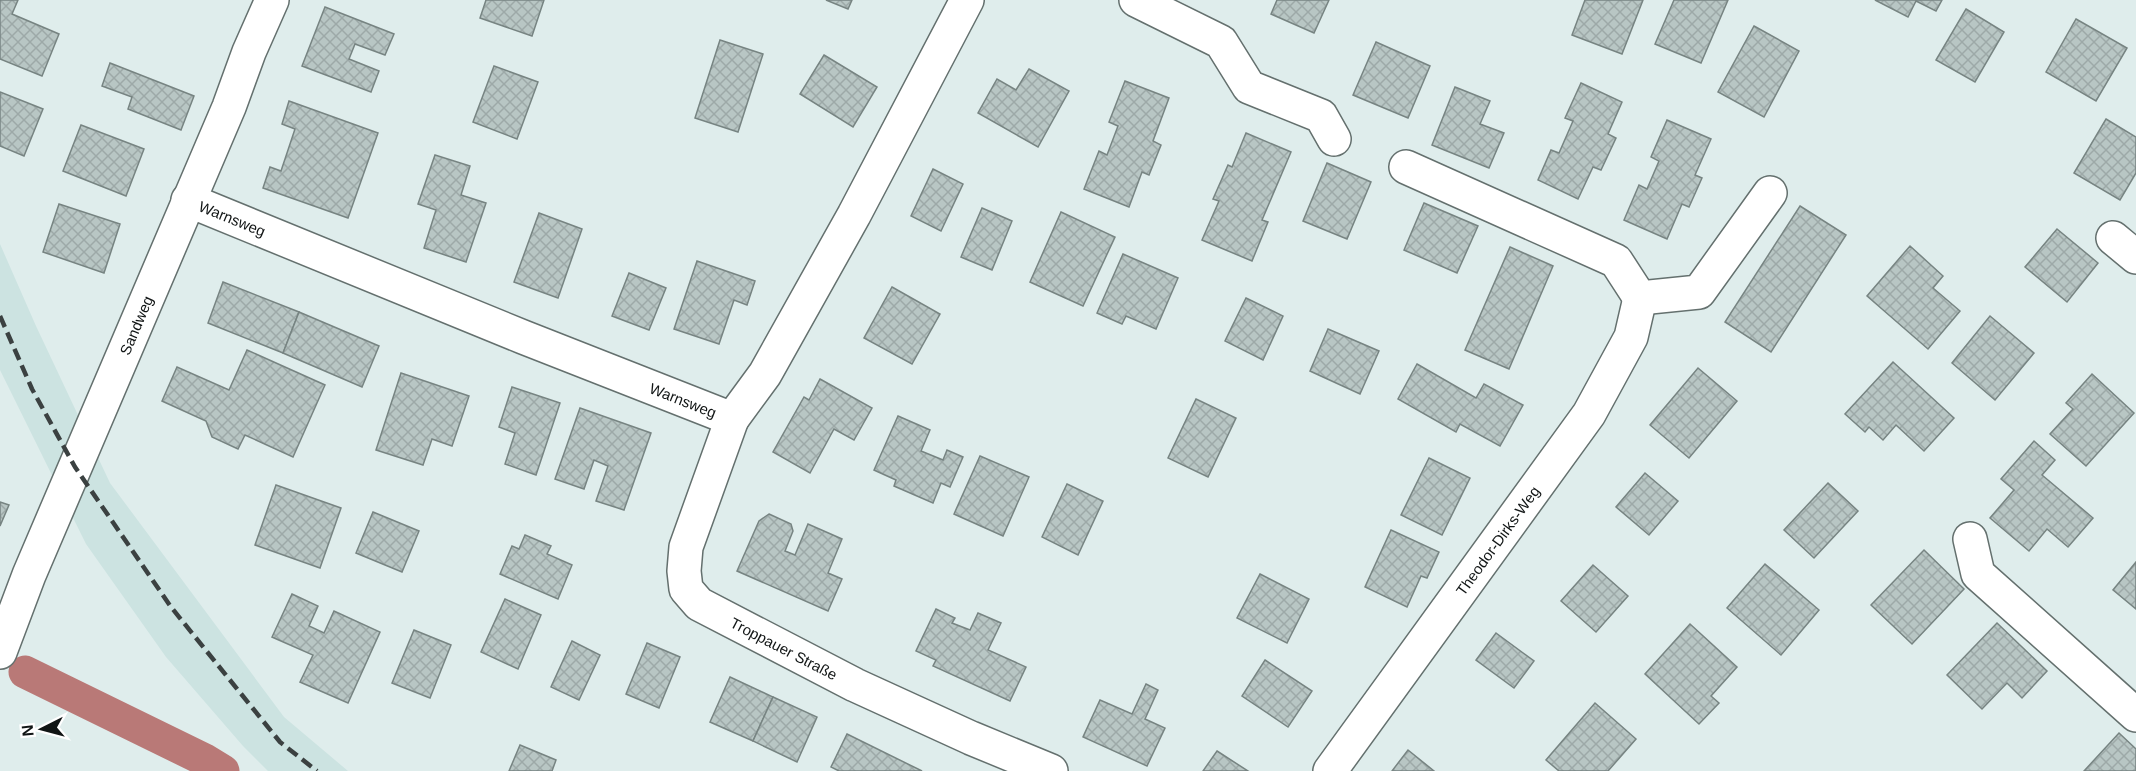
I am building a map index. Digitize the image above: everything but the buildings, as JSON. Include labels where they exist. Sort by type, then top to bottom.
[{"type":"street","name":"Sandweg","points":[[0,652],[34,565],[229,107],[249,52],[272,0]]},
{"type":"street","name":"Warnsweg","points":[[188,200],[523,337],[732,419],[765,374],[804,305],[854,215],[966,0]]},
{"type":"street","points":[[1136,0],[1221,42],[1249,87],[1321,116],[1334,139]]},
{"type":"street","points":[[1406,167],[1616,261],[1640,298],[1699,292],[1770,193]]},
{"type":"street","name":"Theodor-Dirks-Weg","points":[[1330,771],[1588,414],[1631,337],[1640,298]]},
{"type":"street","name":"Troppauer Straße","points":[[732,419],[686,547],[684,571],[686,589],[699,604],[855,685],[1051,771]]},
{"type":"street","points":[[1970,539],[1978,574],[2136,715]]},
{"type":"shaded area","points":[[0,244],[110,483],[284,717],[348,771],[268,771],[243,746],[166,657],[86,544],[0,370]]},
{"type":"waterway","points":[[25,672],[223,771]]},
{"type":"railway","points":[[0,316],[32,389],[75,467],[171,607],[280,742],[317,771]]}]
